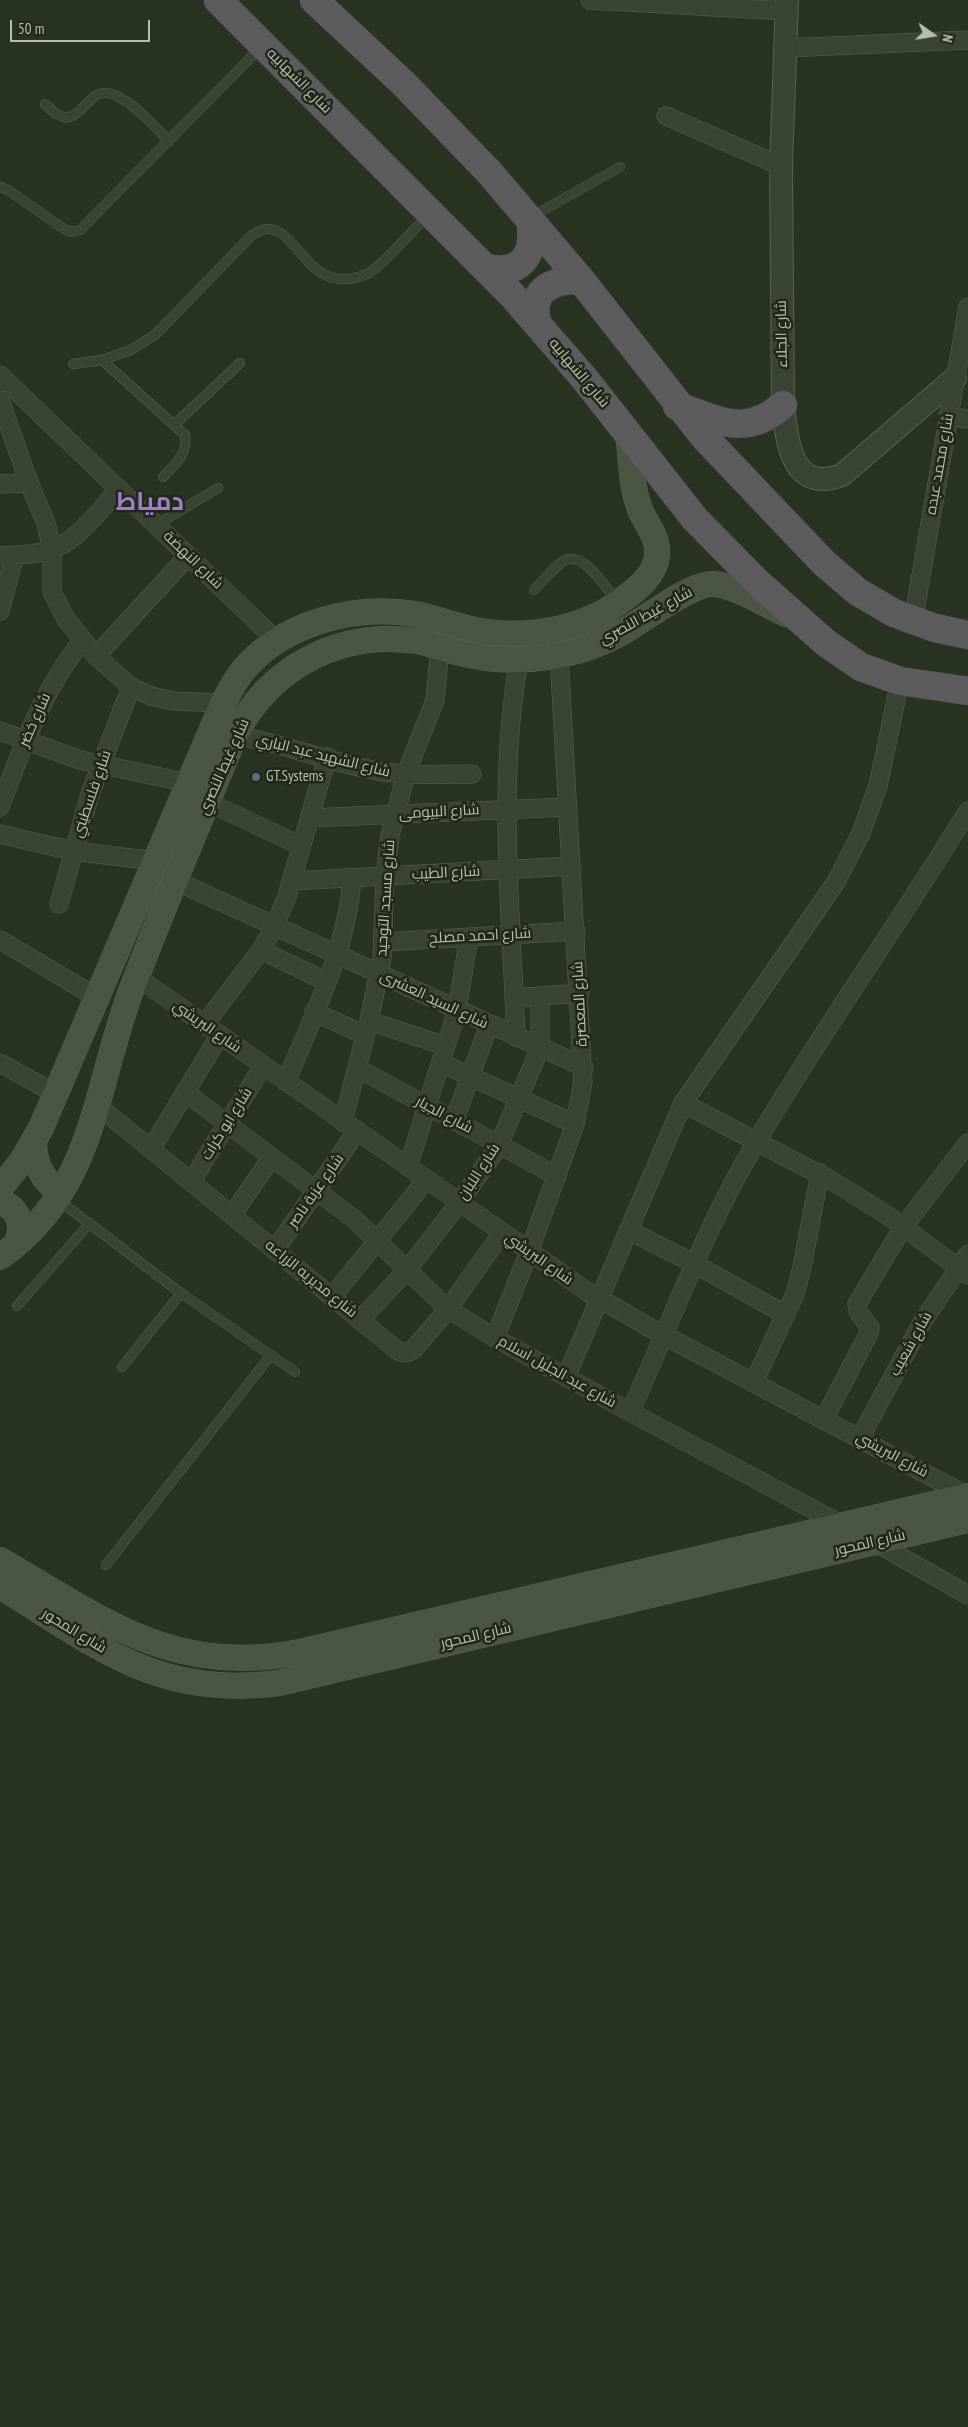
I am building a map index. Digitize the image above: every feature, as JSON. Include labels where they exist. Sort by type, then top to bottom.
[{"type":"highway","name":"شارع الشهابيه","points":[[218,0],[431,212],[538,324],[703,528],[756,581],[826,643],[852,661],[875,673],[900,681],[968,691]]},
{"type":"highway","points":[[314,0],[447,128],[530,218],[581,280],[677,406],[824,563],[876,603],[913,621],[968,635]]},
{"type":"highway","points":[[486,268],[509,269],[520,264],[528,255],[532,244],[530,218]]},
{"type":"highway","points":[[538,324],[534,312],[536,300],[543,289],[554,282],[581,280]]},
{"type":"highway","points":[[677,406],[727,423],[742,424],[764,419],[783,405]]},
{"type":"main road","name":"شارع غيط النصري","points":[[2,1185],[34,1141],[56,1094],[223,703],[245,668],[277,641],[295,632],[334,618],[374,612],[414,614],[481,631],[534,632],[580,622],[618,603],[641,584],[650,573],[656,562],[658,550],[656,537],[641,511],[636,494],[628,433]]},
{"type":"main road","points":[[650,573],[662,573],[671,579],[675,589],[673,600]]},
{"type":"main road","name":"شارع غيط النصري","points":[[8,1250],[33,1228],[59,1195],[80,1158],[120,1024],[137,977],[235,735],[252,706],[274,682],[306,659],[327,649],[372,639],[418,642],[487,658],[519,660],[559,655],[581,649],[616,635],[673,600],[702,585],[713,584],[741,592],[801,621]]},
{"type":"main road","points":[[34,1141],[35,1156],[40,1171],[59,1195]]},
{"type":"main road","points":[[2,1185],[20,1221],[21,1232],[8,1250]]},
{"type":"main road","name":"شارع المحور","points":[[0,1560],[139,1638],[184,1653],[207,1657],[254,1659],[300,1652],[968,1496]]},
{"type":"main road","name":"شارع المحور","points":[[0,1586],[105,1650],[151,1672],[202,1685],[254,1686],[279,1683],[968,1520]]},
{"type":"street","points":[[590,0],[786,5]]},
{"type":"street","name":"شارع الجلاء","points":[[786,5],[781,166],[783,405],[786,436],[792,457],[808,476],[817,480],[830,480],[842,475],[955,378]]},
{"type":"street","points":[[786,48],[968,40]]},
{"type":"street","points":[[666,116],[781,166]]},
{"type":"street","name":"شارع محمد عبده","points":[[913,621],[948,416],[967,318]]},
{"type":"street","name":"شارع النهضة","points":[[0,375],[277,641]]},
{"type":"street","points":[[0,400],[29,483],[46,523],[52,550],[52,592],[66,619],[96,656],[131,687],[151,696],[173,701],[223,703]]},
{"type":"street","points":[[948,416],[968,419]]},
{"type":"street","points":[[0,484],[29,483]]},
{"type":"street","points":[[0,611],[7,555],[52,550],[72,537],[118,490]]},
{"type":"street","points":[[96,656],[188,556]]},
{"type":"street","name":"شارع خضر","points":[[0,807],[25,741],[49,689],[84,640]]},
{"type":"street","name":"شارع مسجد التوحيد","points":[[350,1126],[357,1068],[379,974],[384,942],[385,876],[394,814],[406,774],[436,700],[440,647]]},
{"type":"street","name":"شارع المعصرة","points":[[495,1338],[557,1176],[575,1124],[582,1096],[584,1067],[559,655]]},
{"type":"street","points":[[516,1037],[507,809],[508,740],[519,660]]},
{"type":"street","points":[[566,1377],[684,1103],[836,882],[861,833],[878,786],[900,681]]},
{"type":"street","name":"شارع فلسطيني","points":[[59,904],[73,851],[100,766],[131,687]]},
{"type":"street","points":[[0,731],[100,766],[188,783]]},
{"type":"street","name":"شارع الشهيد عبد الباري","points":[[235,735],[284,745],[362,768],[406,774],[472,774]]},
{"type":"street","points":[[204,1024],[261,950],[275,926],[291,881],[327,757]]},
{"type":"street","points":[[208,802],[301,846]]},
{"type":"street","name":"شارع البيومى","points":[[309,818],[568,807]]},
{"type":"street","points":[[630,1412],[665,1336],[693,1263],[757,1140],[968,812]]},
{"type":"street","points":[[0,834],[73,851],[154,861]]},
{"type":"street","name":"شارع الطيب","points":[[291,881],[572,866]]},
{"type":"street","points":[[286,1082],[338,955],[348,917],[352,878]]},
{"type":"street","name":"شارع السيد العشرى","points":[[176,881],[584,1067]]},
{"type":"street","name":"شارع احمد مصلح","points":[[384,942],[576,930]]},
{"type":"street","points":[[408,1167],[457,1010],[469,937]]},
{"type":"street","points":[[0,940],[96,997]]},
{"type":"street","points":[[261,950],[327,982]]},
{"type":"street","name":"شارع البريشي","points":[[137,977],[529,1252],[600,1299],[665,1336],[968,1496]]},
{"type":"street","points":[[514,998],[580,993]]},
{"type":"street","name":"شارع اللبان","points":[[360,1320],[408,1270],[459,1203],[499,1145],[540,1048],[540,996]]},
{"type":"street","points":[[314,1012],[367,1028],[443,1055],[470,1076],[575,1124]]},
{"type":"street","points":[[454,1121],[489,1025]]},
{"type":"street","points":[[151,1149],[220,1035]]},
{"type":"street","points":[[0,1063],[56,1094]]},
{"type":"street","name":"شارع ابو كرات","points":[[192,1182],[263,1066]]},
{"type":"street","name":"شارع الجيار","points":[[357,1068],[557,1176]]},
{"type":"street","name":"شارع عبد الجليل اسلام","points":[[185,1092],[316,1190],[378,1240],[448,1309],[495,1338],[843,1525],[968,1595]]},
{"type":"street","points":[[684,1103],[820,1173],[964,1265]]},
{"type":"street","name":"شارع مديريه الزراعه","points":[[97,1105],[395,1349],[406,1353],[412,1350],[448,1309],[502,1233]]},
{"type":"street","name":"شارع عزبة ناصر","points":[[275,1250],[316,1190],[350,1126]]},
{"type":"street","points":[[824,1419],[870,1333],[870,1328],[858,1311],[857,1304],[904,1227],[968,1143]]},
{"type":"street","points":[[232,1214],[272,1157]]},
{"type":"street","points":[[754,1382],[786,1315],[802,1266],[820,1173]]},
{"type":"street","points":[[332,1297],[426,1180]]},
{"type":"street","points":[[628,1230],[693,1263],[786,1315]]},
{"type":"street","name":"شارع شعيب","points":[[860,1438],[915,1334],[964,1265]]},
{"type":"lane","points":[[0,187],[8,190],[72,232],[80,230],[263,45]]},
{"type":"lane","points":[[45,104],[55,113],[66,118],[78,114],[98,95],[112,92],[124,99],[169,141]]},
{"type":"lane","points":[[530,218],[620,167]]},
{"type":"lane","points":[[73,364],[102,360],[131,350],[156,334],[252,235],[266,229],[281,233],[318,272],[344,280],[370,272],[431,212]]},
{"type":"lane","points":[[102,360],[186,435],[187,445],[183,454],[163,477]]},
{"type":"lane","points":[[174,425],[240,363]]},
{"type":"lane","points":[[156,526],[218,488]]},
{"type":"lane","points":[[534,590],[563,560],[575,558],[585,563],[618,603]]},
{"type":"lane","points":[[59,1195],[90,1224],[181,1293],[295,1372]]},
{"type":"lane","points":[[17,1306],[90,1224]]},
{"type":"lane","points":[[122,1367],[181,1293]]},
{"type":"lane","points":[[106,1565],[271,1355]]},
{"type":"place","name":"GT.Systems","points":[[256,777]]},
{"type":"district","name":"دمياط","points":[[150,503]]}]
